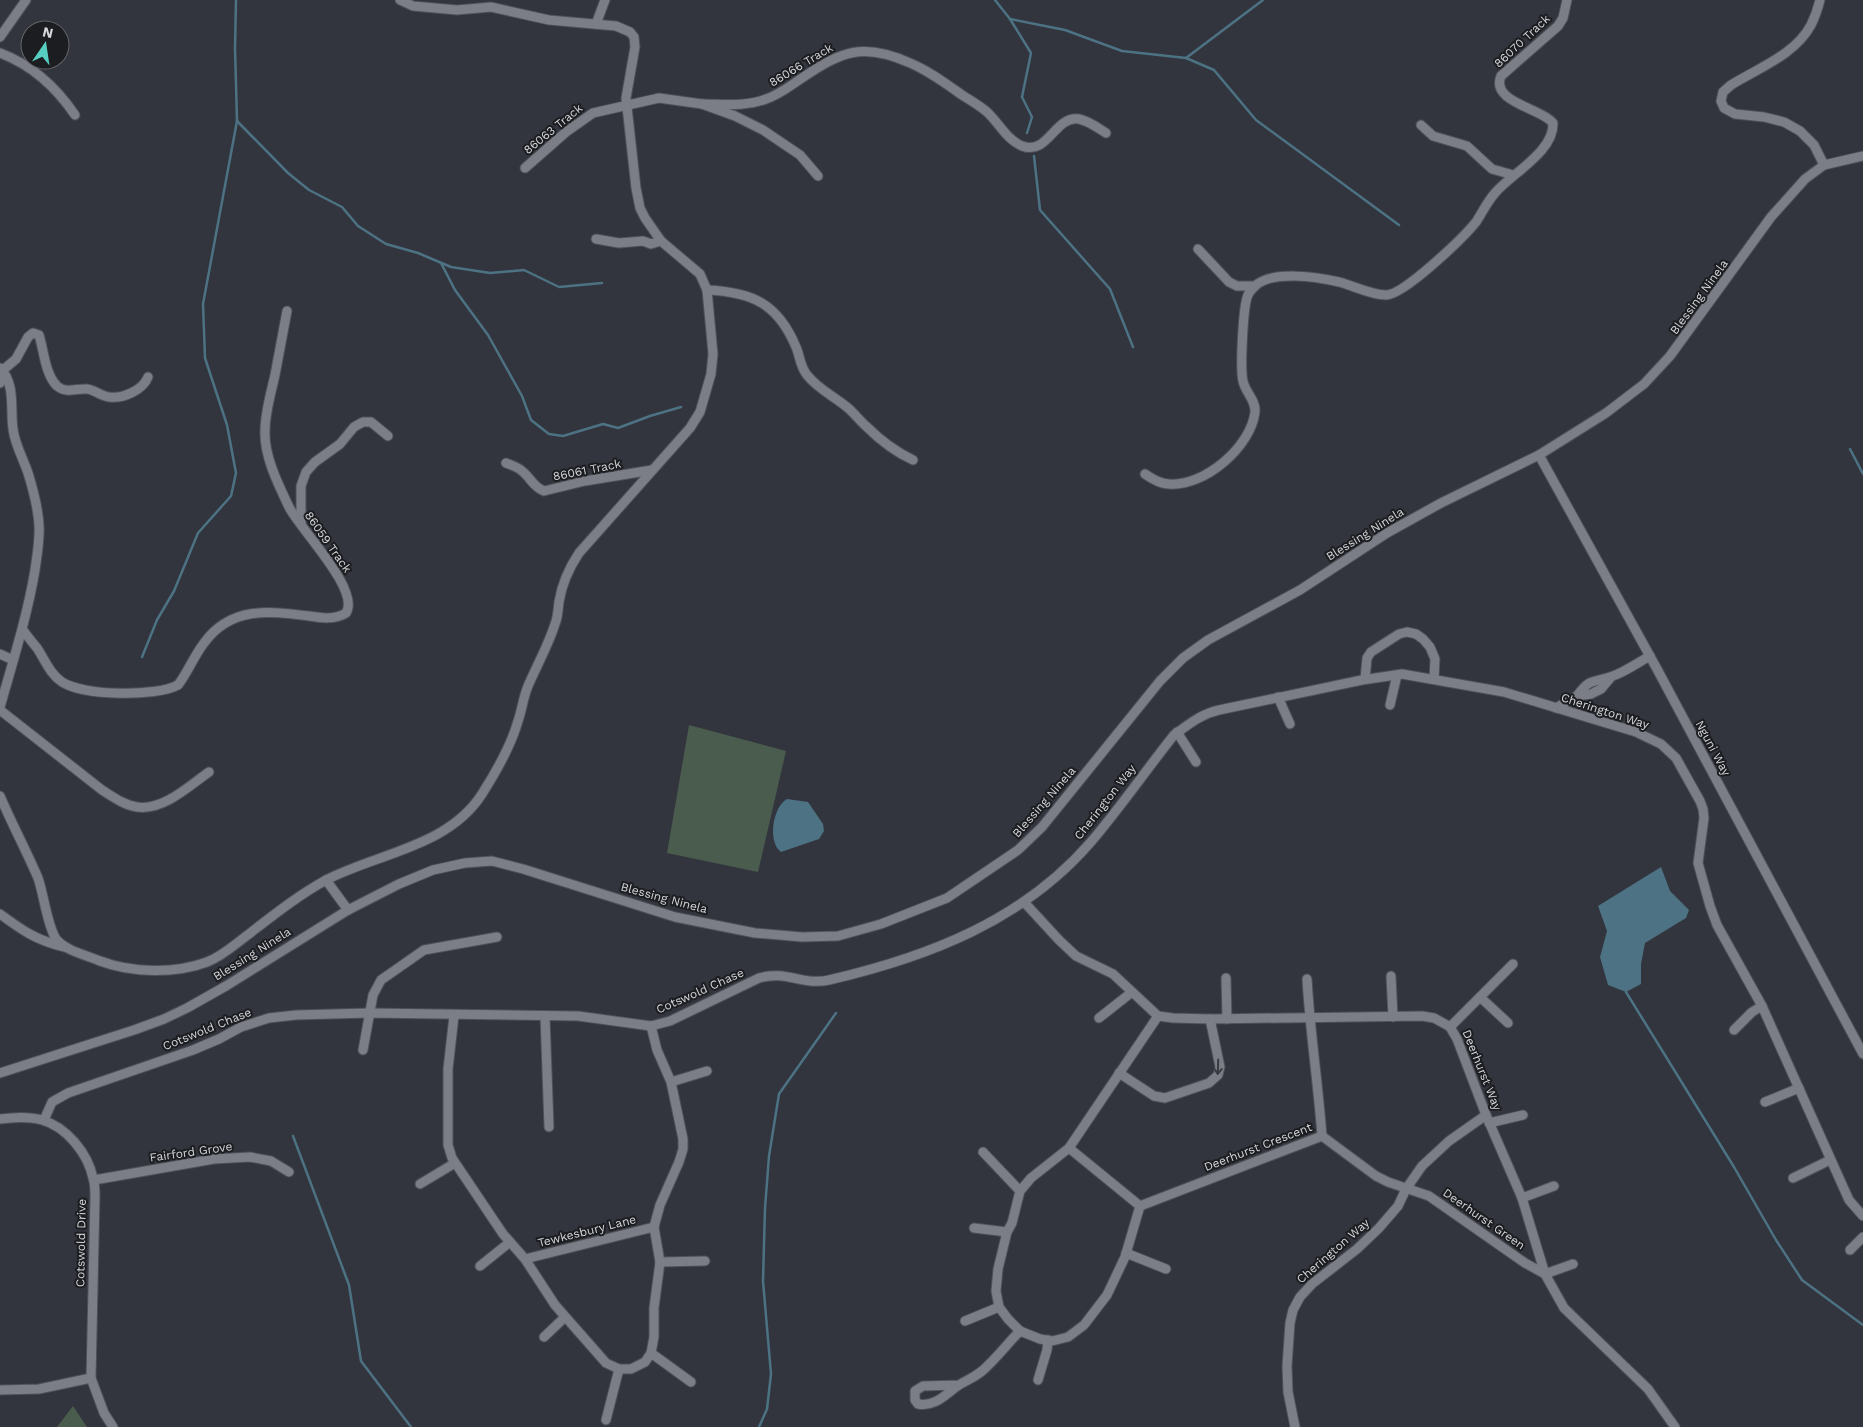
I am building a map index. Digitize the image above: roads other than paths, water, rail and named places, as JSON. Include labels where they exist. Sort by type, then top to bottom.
[{"type":"street","points":[[0,36],[26,0]]},
{"type":"street","points":[[0,914],[26,934],[111,965],[134,970],[165,970],[207,962],[225,952],[291,902],[326,880],[359,865],[406,850],[459,820],[471,809],[482,794],[509,745],[528,685],[547,648],[557,621],[564,580],[570,567],[580,552],[690,428],[700,412],[711,374],[713,354],[708,290],[700,274],[661,241],[640,208],[626,105],[627,85],[635,47],[634,37],[623,28],[549,20],[491,7],[457,10],[413,6],[400,0]]},
{"type":"street","points":[[596,24],[605,0]]},
{"type":"street","name":"86070 Track","points":[[1512,175],[1542,150],[1553,131],[1553,123],[1545,116],[1506,98],[1501,91],[1501,76],[1558,26],[1563,18],[1567,0]]},
{"type":"street","points":[[1820,0],[1811,25],[1803,36],[1782,55],[1731,85],[1724,92],[1721,101],[1724,108],[1735,114],[1764,117],[1784,122],[1800,131],[1814,146],[1824,165]]},
{"type":"street","name":"86066 Track","points":[[626,105],[659,98],[702,104],[750,104],[784,91],[834,58],[855,51],[876,52],[910,62],[935,76],[975,103],[993,118],[1003,132],[1014,141],[1029,148],[1036,148],[1064,124],[1074,119],[1088,122],[1106,133]]},
{"type":"street","points":[[0,53],[21,62],[42,76],[67,102],[75,115]]},
{"type":"street","name":"86066 Track","points":[[702,104],[735,116],[763,130],[800,155],[818,176]]},
{"type":"street","name":"86063 Track","points":[[525,168],[566,132],[593,113],[626,105]]},
{"type":"street","points":[[1144,474],[1161,483],[1168,484],[1179,484],[1197,479],[1214,469],[1235,452],[1246,435],[1255,410],[1254,402],[1244,384],[1241,373],[1245,309],[1248,295],[1255,286],[1263,281],[1283,277],[1314,278],[1338,282],[1376,294],[1388,295],[1398,292],[1418,277],[1466,232],[1494,194],[1512,175],[1492,169],[1468,146],[1433,136],[1421,125]]},
{"type":"street","name":"Blessing Ninela","points":[[0,1073],[134,1030],[188,1008],[348,910],[399,884],[433,870],[465,863],[492,862],[523,869],[675,917],[755,933],[802,937],[838,936],[881,924],[947,898],[1018,850],[1030,839],[1068,796],[1160,681],[1183,658],[1208,640],[1300,590],[1387,533],[1441,503],[1539,455],[1606,413],[1644,384],[1670,356],[1771,217],[1805,179],[1824,165],[1863,156]]},
{"type":"street","points":[[643,240],[642,234],[650,226]]},
{"type":"street","points":[[596,239],[619,243],[643,240],[654,244],[661,241]]},
{"type":"street","points":[[1198,249],[1229,282],[1238,286],[1255,286]]},
{"type":"street","points":[[708,290],[748,296],[771,308],[784,322],[806,374],[815,384],[850,409],[867,428],[886,443],[913,460]]},
{"type":"street","name":"86059 Track","points":[[23,630],[50,670],[62,682],[73,687],[96,692],[128,694],[172,689],[178,685],[204,642],[214,631],[225,622],[242,615],[258,612],[275,612],[333,618],[346,613],[349,604],[334,570],[290,509],[270,462],[264,432],[287,312]]},
{"type":"street","points":[[1,369],[16,359],[28,337],[33,333],[39,335],[45,360],[56,385],[67,390],[89,389],[102,395],[117,397],[138,389],[148,377]]},
{"type":"street","points":[[0,383],[1,369]]},
{"type":"street","points":[[1,369],[8,379],[10,386],[13,429],[17,446],[28,473],[37,508],[39,546],[31,597],[0,708],[102,790],[120,801],[136,806],[147,807],[160,804],[209,772]]},
{"type":"street","points":[[301,524],[300,506],[303,479],[315,462],[336,448],[354,427],[363,422],[371,422],[388,436]]},
{"type":"street","name":"Nguni Way","points":[[1539,455],[1650,656],[1863,1054]]},
{"type":"street","name":"86061 Track","points":[[506,463],[522,471],[538,489],[544,491],[584,481],[652,470]]},
{"type":"street","points":[[1365,680],[1367,658],[1372,652],[1398,634],[1407,632],[1416,634],[1424,639],[1430,647],[1435,659],[1434,679]]},
{"type":"street","points":[[0,654],[14,660]]},
{"type":"street","points":[[1556,708],[1577,696],[1591,694],[1602,689],[1611,677],[1650,656]]},
{"type":"street","points":[[1390,705],[1397,675]]},
{"type":"street","name":"Cherington Way","points":[[1024,902],[1054,878],[1089,844],[1178,732],[1205,713],[1397,675],[1434,679],[1504,692],[1636,732],[1661,744],[1676,758],[1700,800],[1704,818],[1698,863],[1717,925],[1762,1006],[1849,1200],[1863,1216]]},
{"type":"street","points":[[1278,698],[1290,724]]},
{"type":"street","points":[[1178,732],[1196,762]]},
{"type":"street","points":[[0,796],[38,880],[53,933],[65,947]]},
{"type":"street","points":[[326,880],[348,910]]},
{"type":"street","points":[[1024,902],[1076,956],[1113,974],[1158,1016],[1069,1148],[1031,1178],[1020,1191],[998,1269],[996,1291],[999,1307],[1020,1331],[1040,1339],[1052,1340],[1068,1337],[1084,1325],[1107,1295],[1126,1253],[1140,1206],[1069,1148]]},
{"type":"street","name":"Cotswold Chase","points":[[44,1120],[52,1102],[68,1093],[193,1050],[241,1027],[269,1018],[369,1013],[454,1016],[546,1016],[595,1018],[651,1026],[670,1021],[768,975],[814,982],[828,980],[877,967],[951,943],[990,924],[1024,902]]},
{"type":"street","points":[[363,1050],[369,1013],[375,990],[380,980],[424,950],[497,937]]},
{"type":"street","points":[[1450,1027],[1513,964]]},
{"type":"street","points":[[1391,976],[1393,1017]]},
{"type":"street","points":[[1226,978],[1227,1019]]},
{"type":"street","points":[[1307,979],[1309,1019]]},
{"type":"street","points":[[1099,1018],[1132,992]]},
{"type":"street","points":[[1480,997],[1508,1023]]},
{"type":"street","points":[[1734,1030],[1752,1012],[1762,1006]]},
{"type":"street","points":[[454,1016],[448,1069],[448,1145],[455,1164],[510,1242],[525,1259],[555,1305],[606,1363],[618,1369],[631,1369],[645,1362],[651,1353],[654,1337],[656,1285],[660,1262],[654,1227],[660,1206],[680,1162],[683,1149],[682,1133],[671,1082],[657,1050],[651,1026]]},
{"type":"street","points":[[546,1016],[549,1127]]},
{"type":"street","name":"Deerhurst Way","points":[[1158,1016],[1210,1019],[1422,1016],[1434,1018],[1450,1027],[1458,1039],[1487,1119],[1522,1198],[1545,1274],[1564,1308],[1648,1389],[1673,1426]]},
{"type":"street","points":[[1119,1073],[1159,1098],[1171,1097],[1209,1083],[1218,1075],[1220,1067],[1210,1019]]},
{"type":"street","name":"Deerhurst Crescent","points":[[1140,1206],[1322,1136],[1318,1081],[1309,1019]]},
{"type":"street","points":[[671,1082],[708,1071]]},
{"type":"street","points":[[1764,1102],[1799,1088]]},
{"type":"street","name":"Deerhurst Way","points":[[1487,1119],[1524,1115]]},
{"type":"street","name":"Cotswold Drive","points":[[0,1119],[17,1117],[44,1120],[64,1132],[77,1144],[90,1166],[94,1180],[91,1378],[104,1413],[114,1427]]},
{"type":"street","name":"Cherington Way","points":[[1295,1427],[1288,1392],[1290,1323],[1293,1310],[1300,1297],[1312,1284],[1357,1249],[1379,1228],[1398,1206],[1406,1189],[1422,1166],[1450,1141],[1487,1119]]},
{"type":"street","name":"Deerhurst Green","points":[[1322,1136],[1376,1176],[1406,1189],[1429,1196],[1525,1263],[1545,1274]]},
{"type":"street","points":[[983,1152],[1020,1191]]},
{"type":"street","name":"Fairford Grove","points":[[94,1180],[214,1159],[250,1157],[271,1161],[290,1172]]},
{"type":"street","points":[[1793,1178],[1830,1160]]},
{"type":"street","points":[[420,1184],[455,1164]]},
{"type":"street","points":[[1522,1198],[1554,1186]]},
{"type":"street","name":"Tewkesbury Lane","points":[[525,1259],[654,1227]]},
{"type":"street","points":[[974,1228],[1007,1232]]},
{"type":"street","points":[[1850,1250],[1863,1236]]},
{"type":"street","points":[[480,1266],[510,1242]]},
{"type":"street","points":[[1126,1253],[1166,1269]]},
{"type":"street","points":[[660,1262],[705,1261]]},
{"type":"street","points":[[1545,1274],[1573,1264]]},
{"type":"street","points":[[965,1321],[999,1307]]},
{"type":"street","points":[[544,1338],[565,1317]]},
{"type":"street","points":[[959,1385],[983,1370],[1020,1331]]},
{"type":"street","points":[[1038,1380],[1048,1340]]},
{"type":"street","points":[[651,1353],[691,1382]]},
{"type":"street","points":[[606,1420],[618,1369]]},
{"type":"street","points":[[0,1390],[39,1388],[91,1378]]},
{"type":"water","points":[[787,799],[808,802],[823,824],[824,831],[819,839],[781,852],[774,840],[774,824],[778,809]]},
{"type":"water","points":[[1661,867],[1670,891],[1689,910],[1686,918],[1645,943],[1641,964],[1641,984],[1626,992],[1608,985],[1600,957],[1607,931],[1598,906]]},
{"type":"waterway","points":[[142,657],[157,620],[174,591],[198,533],[231,496],[236,473],[227,425],[205,358],[203,304],[237,121],[236,0]]},
{"type":"waterway","points":[[995,0],[1010,19],[1031,53],[1022,97],[1032,117],[1027,133]]},
{"type":"waterway","points":[[1186,58],[1263,0]]},
{"type":"waterway","points":[[1010,19],[1065,30],[1122,51],[1186,58],[1214,70],[1256,120],[1399,225]]},
{"type":"waterway","points":[[237,121],[288,173],[309,190],[342,207],[358,226],[386,244],[418,253],[451,267],[490,273],[524,270],[559,287],[602,283]]},
{"type":"waterway","points":[[1034,156],[1040,210],[1110,289],[1133,347]]},
{"type":"waterway","points":[[441,263],[455,290],[488,335],[522,396],[531,420],[549,434],[563,436],[603,424],[618,428],[681,407]]},
{"type":"waterway","points":[[1850,449],[1863,474]]},
{"type":"waterway","points":[[1626,992],[1802,1280],[1863,1325]]},
{"type":"waterway","points":[[759,1427],[767,1409],[771,1374],[763,1281],[765,1208],[769,1156],[779,1094],[836,1013]]},
{"type":"waterway","points":[[293,1136],[349,1285],[361,1361],[411,1427]]}]
